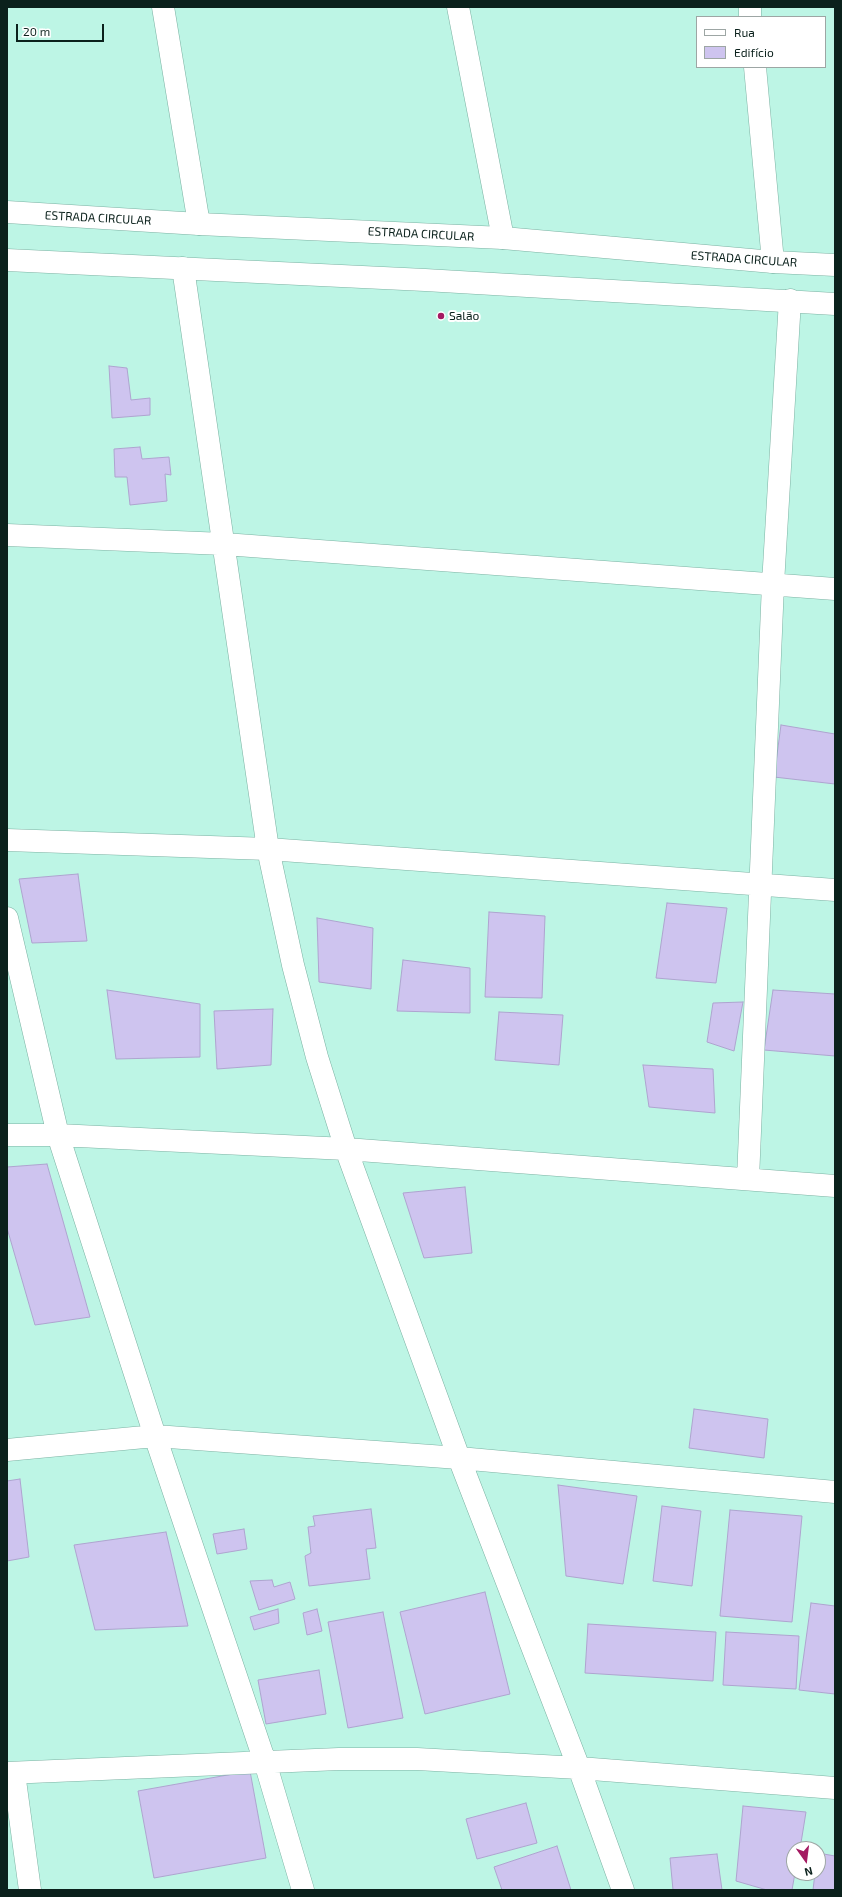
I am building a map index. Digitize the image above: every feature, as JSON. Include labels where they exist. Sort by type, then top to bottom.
[{"type":"street","points":[[163,7],[199,224]]},
{"type":"street","points":[[458,7],[504,238]]},
{"type":"street","points":[[755,68],[773,262]]},
{"type":"street","name":"ESTRADA CIRCULAR","points":[[7,212],[199,224],[504,238],[773,262],[835,265]]},
{"type":"street","points":[[7,260],[790,300],[835,304]]},
{"type":"street","points":[[183,268],[268,849],[293,965],[317,1058],[346,1149],[459,1458],[579,1768],[623,1890]]},
{"type":"street","points":[[748,1179],[773,584],[790,300]]},
{"type":"street","points":[[7,535],[224,544],[835,589]]},
{"type":"street","points":[[7,840],[268,849],[835,890]]},
{"type":"street","points":[[7,918],[58,1135],[155,1436],[265,1762],[303,1890]]},
{"type":"street","points":[[7,1136],[58,1135],[346,1149],[835,1186]]},
{"type":"street","points":[[7,1450],[155,1436],[459,1458],[835,1492]]},
{"type":"street","points":[[30,1890],[10,1773],[339,1759],[417,1758],[579,1768],[835,1788]]},
{"type":"building","points":[[109,366],[127,368],[131,400],[150,398],[150,415],[112,418]]},
{"type":"building","points":[[140,447],[142,459],[169,457],[171,475],[165,474],[167,501],[130,505],[127,477],[115,477],[114,449]]},
{"type":"building","points":[[781,725],[835,734],[835,784],[774,777]]},
{"type":"building","points":[[78,874],[87,941],[32,943],[19,879]]},
{"type":"building","points":[[667,903],[727,908],[716,983],[656,978]]},
{"type":"building","points":[[489,912],[545,916],[542,998],[485,997]]},
{"type":"building","points":[[317,918],[373,928],[371,989],[319,982]]},
{"type":"building","points":[[403,960],[470,968],[470,1013],[397,1011]]},
{"type":"building","points":[[107,990],[200,1004],[200,1057],[116,1059]]},
{"type":"building","points":[[773,990],[835,994],[835,1056],[764,1050]]},
{"type":"building","points":[[743,1002],[734,1051],[707,1042],[713,1003]]},
{"type":"building","points":[[273,1009],[271,1065],[217,1069],[214,1011]]},
{"type":"building","points":[[499,1012],[563,1015],[559,1065],[495,1060]]},
{"type":"building","points":[[643,1065],[713,1069],[715,1113],[649,1107]]},
{"type":"building","points":[[47,1164],[90,1317],[35,1325],[7,1228],[7,1167]]},
{"type":"building","points":[[465,1187],[472,1253],[424,1258],[403,1193]]},
{"type":"building","points":[[694,1409],[768,1419],[764,1458],[689,1448]]},
{"type":"building","points":[[20,1479],[29,1557],[7,1561],[7,1481]]},
{"type":"building","points":[[558,1485],[637,1496],[623,1584],[566,1576]]},
{"type":"building","points":[[662,1506],[701,1511],[692,1586],[653,1581]]},
{"type":"building","points":[[371,1509],[376,1548],[366,1549],[370,1579],[309,1586],[305,1556],[311,1553],[308,1527],[315,1526],[313,1516]]},
{"type":"building","points":[[730,1510],[802,1516],[792,1622],[720,1616]]},
{"type":"building","points":[[244,1529],[247,1549],[217,1554],[213,1534]]},
{"type":"building","points":[[166,1532],[188,1626],[95,1630],[74,1545]]},
{"type":"building","points":[[272,1580],[274,1587],[290,1582],[295,1599],[259,1610],[250,1581]]},
{"type":"building","points":[[485,1592],[510,1694],[425,1714],[400,1612]]},
{"type":"building","points":[[811,1603],[835,1606],[835,1694],[799,1690]]},
{"type":"building","points":[[278,1609],[279,1623],[254,1630],[250,1617]]},
{"type":"building","points":[[317,1609],[322,1631],[307,1635],[303,1613]]},
{"type":"building","points":[[383,1612],[403,1718],[348,1728],[328,1622]]},
{"type":"building","points":[[588,1624],[716,1632],[713,1681],[585,1673]]},
{"type":"building","points":[[726,1632],[799,1636],[796,1689],[723,1685]]},
{"type":"building","points":[[319,1670],[326,1714],[266,1724],[258,1680]]},
{"type":"building","points":[[250,1771],[266,1858],[154,1878],[138,1791]]},
{"type":"building","points":[[526,1803],[537,1843],[477,1859],[466,1819]]},
{"type":"building","points":[[743,1806],[806,1812],[801,1841],[786,1841],[786,1881],[794,1881],[792,1890],[767,1890],[736,1881]]},
{"type":"building","points":[[557,1846],[571,1890],[502,1890],[494,1867]]},
{"type":"building","points":[[717,1854],[722,1890],[673,1890],[670,1858]]},
{"type":"building","points":[[826,1854],[835,1856],[835,1890],[813,1890],[814,1881],[826,1881]]},
{"type":"place","name":"Salão","points":[[441,316]]}]
